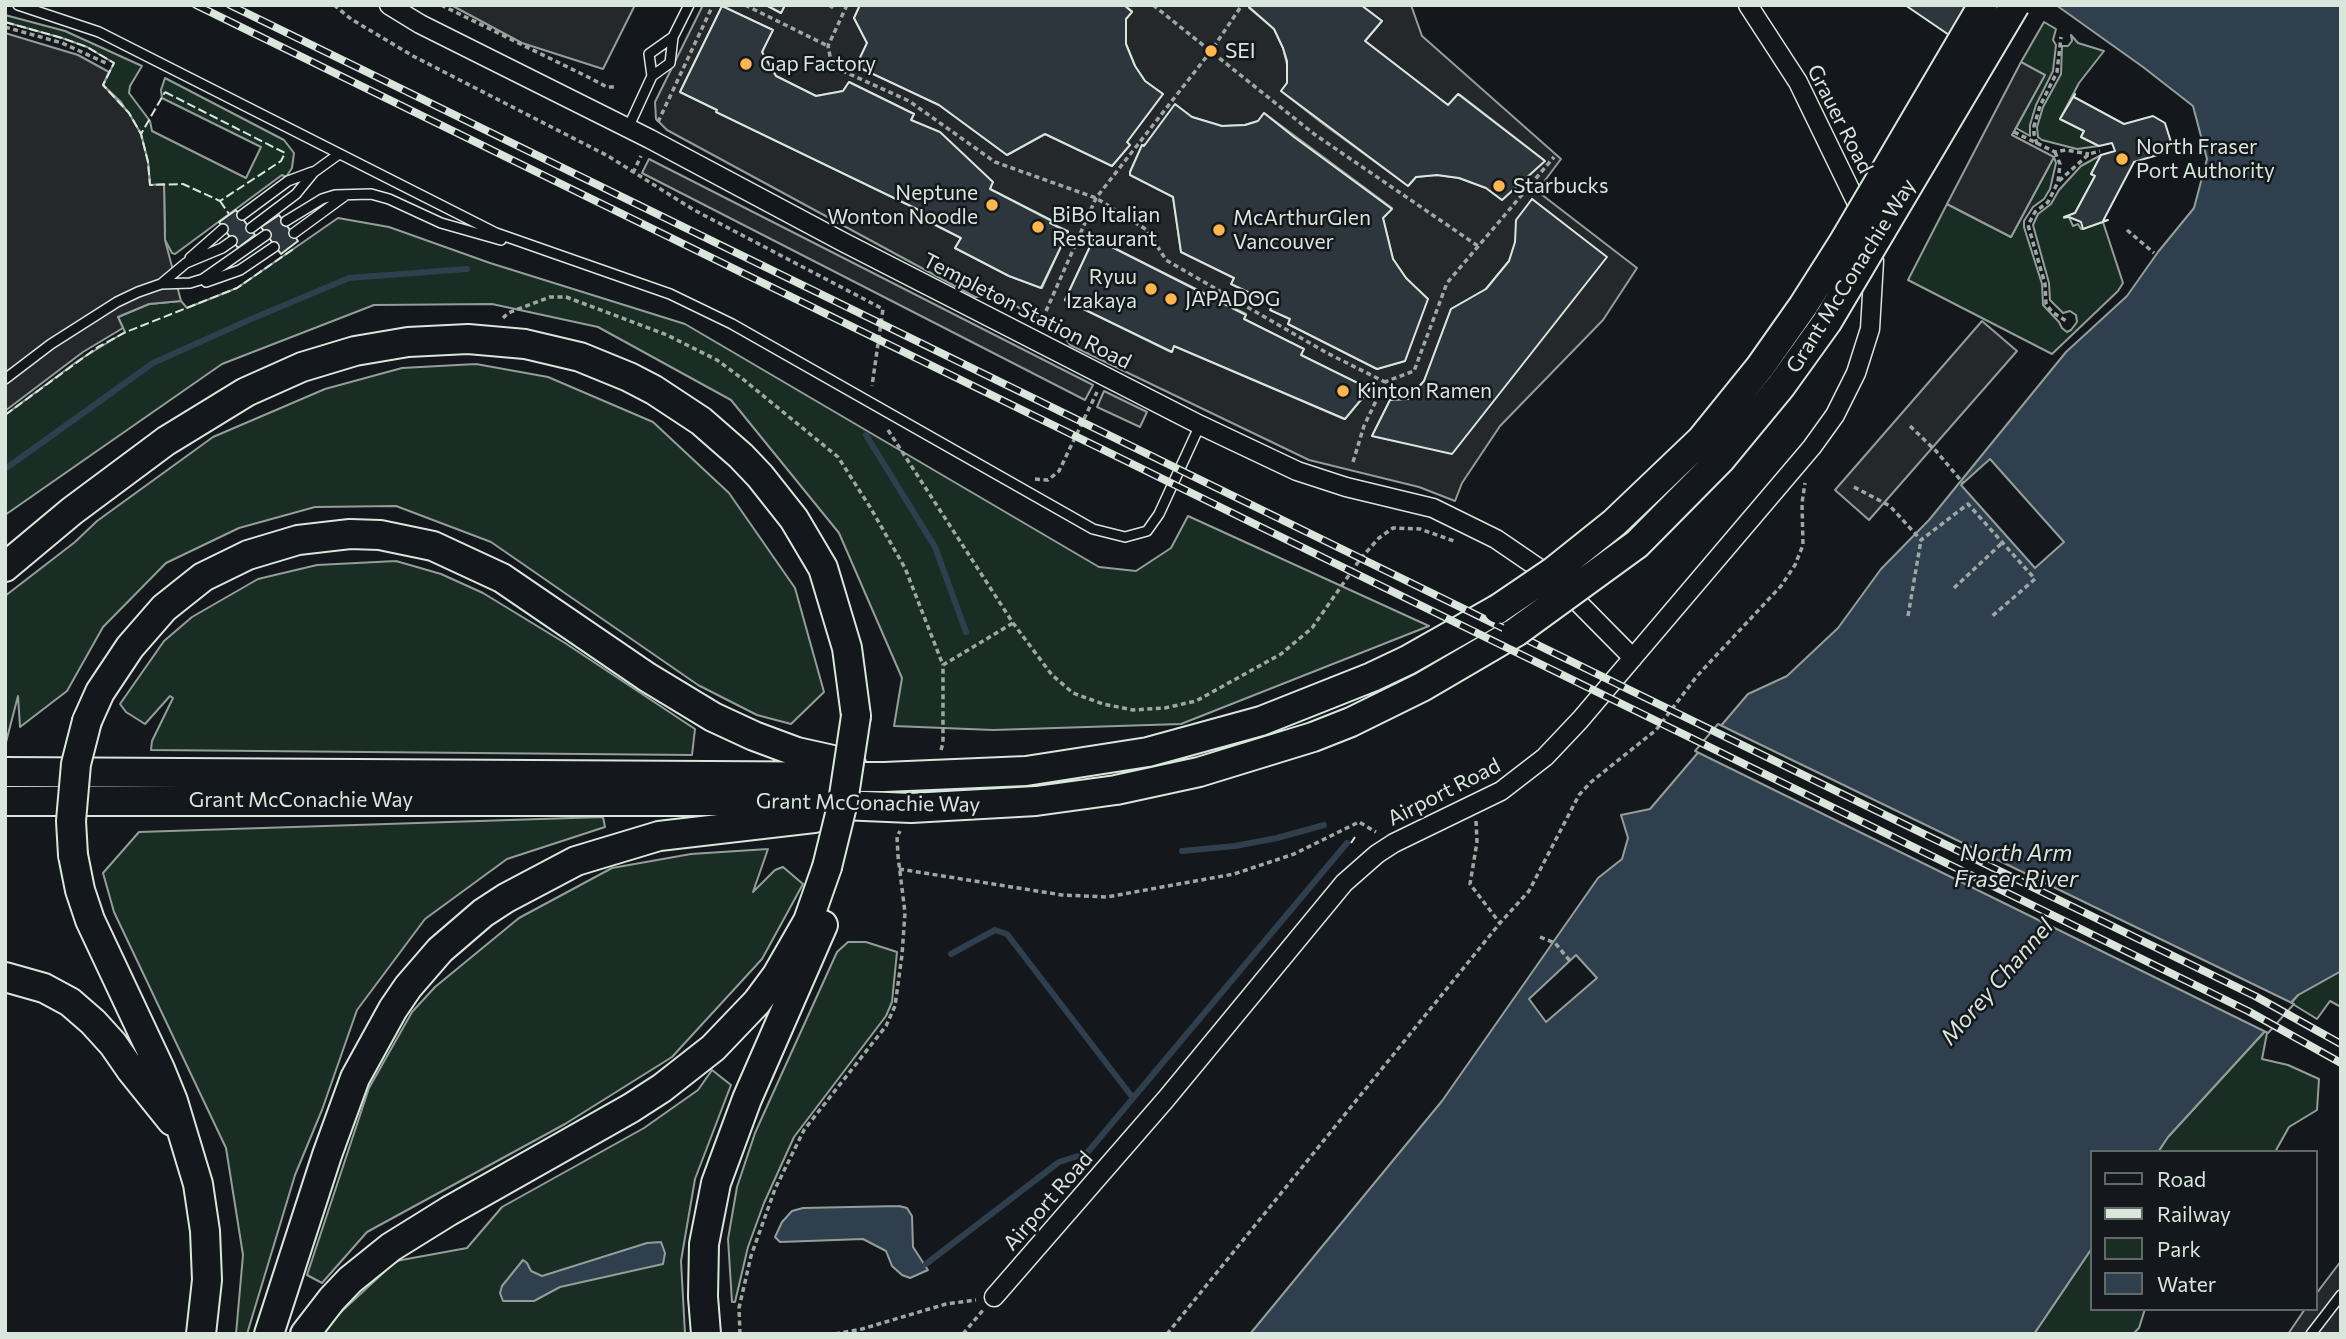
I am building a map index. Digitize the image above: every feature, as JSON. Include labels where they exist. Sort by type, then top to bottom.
[{"type":"main road","name":"Grant McConachie Way","points":[[5,772],[933,776],[986,774],[1070,765],[1148,752],[1225,733],[1295,709],[1408,660],[1498,609],[1554,571],[1614,523],[1701,440],[1760,367],[1803,306],[1983,5]]},
{"type":"main road","name":"Grant McConachie Way","points":[[5,801],[733,801],[911,808],[997,805],[1077,796],[1155,782],[1235,762],[1351,722],[1422,687],[1516,632],[1637,544],[1720,460],[1781,386],[1827,322],[2015,5]]},
{"type":"main road","points":[[5,567],[72,511],[166,441],[230,402],[273,380],[328,358],[382,345],[436,339],[498,341],[571,355],[629,377],[678,405],[741,456],[794,519],[823,568],[847,648],[861,746],[861,778],[854,833],[777,975],[750,1010],[713,1048],[671,1082],[391,1247],[350,1280],[304,1334]]},
{"type":"main road","points":[[201,1334],[206,1280],[205,1231],[198,1184],[185,1136],[160,1069],[90,920],[80,890],[71,821],[76,764],[87,721],[100,692],[130,648],[164,608],[203,578],[248,555],[298,540],[350,534],[380,535],[433,546],[502,578],[679,697],[754,736],[797,752],[841,762],[933,776]]},
{"type":"main road","points":[[269,1334],[327,1154],[355,1078],[379,1031],[408,987],[440,950],[462,930],[506,898],[548,874],[626,844],[704,829],[911,808]]},
{"type":"main road","points":[[706,1334],[703,1297],[704,1244],[716,1183],[747,1098],[809,960],[836,867]]},
{"type":"main road","points":[[5,977],[44,988],[70,1002],[93,1022],[185,1136]]},
{"type":"street","name":"Templeton Station Road","points":[[389,5],[420,24],[628,128],[1200,425],[1297,471],[1346,487],[1433,508],[1496,539],[1556,580],[1633,658]]},
{"type":"street","name":"Grauer Road","points":[[1748,5],[1798,82],[1868,227],[1874,261]]},
{"type":"street","name":"Airport Road","points":[[994,1297],[1166,1099],[1359,868],[1394,843],[1475,805],[1524,775],[1545,757],[1633,658],[1812,447],[1835,415],[1856,373],[1870,328],[1874,261]]},
{"type":"lane","points":[[18,5],[99,32],[455,214],[553,255]]},
{"type":"lane","points":[[628,128],[652,76],[670,63],[673,37],[689,5]]},
{"type":"lane","points":[[652,76],[649,54],[673,37]]},
{"type":"lane","points":[[251,228],[296,194],[314,172],[339,154]]},
{"type":"lane","points":[[242,215],[288,181],[314,172]]},
{"type":"lane","points":[[286,221],[322,199],[353,194],[379,195],[441,223],[553,255],[670,294],[732,324],[1093,529],[1125,537],[1147,531],[1159,514],[1200,425]]},
{"type":"lane","points":[[293,233],[340,199],[353,194]]},
{"type":"lane","points":[[161,284],[223,229]]},
{"type":"lane","points":[[190,283],[212,274],[266,235]]},
{"type":"lane","points":[[186,263],[232,241]]},
{"type":"lane","points":[[5,379],[51,344],[138,292],[161,284],[208,282],[231,274],[274,247]]},
{"type":"lane","points":[[2311,1334],[2341,1296]]},
{"type":"path","points":[[334,5],[351,19],[412,56],[608,156],[694,210],[883,309],[872,387]]},
{"type":"path","points":[[441,5],[588,78],[607,87],[614,87]]},
{"type":"path","points":[[746,5],[828,46]]},
{"type":"path","points":[[847,5],[828,46],[832,66],[909,101],[996,162],[1096,198],[1147,230],[1166,260],[1327,353],[1385,382]]},
{"type":"path","points":[[1153,5],[1314,134],[1478,246]]},
{"type":"path","points":[[1046,312],[1096,198],[1211,51],[1241,5]]},
{"type":"path","points":[[5,27],[62,43],[108,64]]},
{"type":"path","points":[[2037,144],[2034,126],[2040,106],[2057,72],[2061,37]]},
{"type":"path","points":[[655,107],[664,111]]},
{"type":"path","points":[[2014,132],[2055,152],[2066,150],[2088,154],[2100,151]]},
{"type":"path","points":[[2055,152],[2060,164],[2058,182],[2048,202],[2035,212],[2028,225],[2045,285],[2046,304],[2052,312],[2068,322]]},
{"type":"path","points":[[2058,182],[2088,154]]},
{"type":"path","points":[[633,173],[642,155]]},
{"type":"path","points":[[1353,462],[1364,426],[1385,382],[1414,371],[1447,283],[1554,157]]},
{"type":"path","points":[[2127,230],[2154,253]]},
{"type":"path","points":[[498,341],[500,321],[508,313],[550,297],[566,297],[667,335],[717,360],[838,457],[905,568],[943,665],[943,743],[933,776]]},
{"type":"path","points":[[1031,478],[1048,480],[1059,471],[1099,389]]},
{"type":"path","points":[[1910,426],[1937,451],[1963,483]]},
{"type":"path","points":[[889,433],[1013,623],[1052,675],[1073,693],[1102,704],[1133,710],[1165,708],[1196,701],[1281,654],[1311,628],[1362,558],[1379,538],[1393,528],[1420,529],[1459,544]]},
{"type":"path","points":[[1167,1334],[1500,923],[1529,891],[1579,796],[1591,782],[1656,730],[1697,676],[1781,586],[1796,565],[1803,545],[1802,503],[1812,447]]},
{"type":"path","points":[[1854,487],[1890,506],[1921,540]]},
{"type":"path","points":[[1908,616],[1921,540],[1968,504],[2035,579],[1990,618]]},
{"type":"path","points":[[1954,588],[2002,543]]},
{"type":"path","points":[[943,665],[1013,623]]},
{"type":"path","points":[[1475,805],[1478,842],[1470,884],[1500,923]]},
{"type":"path","points":[[740,1334],[739,1308],[751,1255],[775,1189],[804,1130],[886,1026],[895,1006],[905,913],[897,837],[911,808]]},
{"type":"path","points":[[899,869],[1062,895],[1107,897],[1234,874],[1294,855],[1359,822],[1394,843]]},
{"type":"path","points":[[1540,937],[1555,943],[1570,961]]},
{"type":"path","points":[[835,1334],[862,1329],[946,1304],[994,1297]]},
{"type":"path","points":[[963,1334],[994,1297]]},
{"type":"green space","points":[[5,15],[65,31],[142,66],[130,86],[129,93],[150,121],[152,131],[246,178],[261,147],[162,98],[161,90],[165,78],[284,140],[294,153],[292,168],[286,177],[282,175],[175,254],[172,253],[165,240],[164,185],[150,185],[141,134],[121,102],[103,85],[114,63],[87,47],[5,22]]},
{"type":"green space","points":[[2044,22],[2056,29],[2053,40],[2056,45],[2053,71],[2036,105],[2030,136],[2016,128],[2044,76],[2021,62]]},
{"type":"green space","points":[[2071,35],[2078,43],[2104,51],[2079,83],[2060,119],[2084,131],[2081,137],[2099,146],[2077,149],[2038,137],[2037,127],[2043,107],[2061,74],[2062,46],[2068,46],[2072,41]]},
{"type":"green space","points":[[2101,155],[2091,174],[2095,176],[2075,213],[2064,218],[2069,217],[2073,226],[2078,224],[2081,229],[2103,222],[2123,283],[2118,291],[2052,354],[1908,280],[1947,204],[2011,237],[2054,157],[2056,163],[2050,189],[2044,199],[2033,207],[2024,221],[2024,227],[2042,284],[2043,305],[2062,328],[2067,332],[2071,330],[2077,322],[2076,315],[2070,311],[2063,313],[2050,300],[2049,283],[2033,225],[2038,214],[2051,204],[2059,190],[2081,166]]},
{"type":"green space","points":[[338,218],[389,227],[490,263],[685,324],[1099,567],[1136,571],[1171,548],[1188,516],[1429,626],[1181,724],[993,730],[894,726],[902,678],[839,533],[731,400],[598,327],[492,304],[374,305],[222,364],[5,515],[5,415],[79,360],[125,332],[118,317],[149,304],[181,301],[187,308],[237,288]]},
{"type":"green space","points":[[476,364],[548,377],[653,422],[729,493],[795,588],[824,692],[791,724],[757,715],[698,685],[491,542],[396,506],[315,507],[239,528],[166,563],[103,627],[67,691],[20,727],[18,696],[5,746],[5,596],[75,542],[97,521],[213,437],[325,389],[402,368]]},
{"type":"green space","points":[[396,561],[441,574],[483,593],[565,643],[695,729],[692,755],[151,750],[152,741],[173,698],[170,696],[145,724],[126,712],[120,704],[164,641],[192,617],[258,579],[317,565]]},
{"type":"green space","points":[[603,817],[605,827],[507,859],[425,919],[357,1010],[322,1110],[295,1175],[247,1334],[236,1334],[243,1255],[226,1148],[114,912],[103,873],[139,832]]},
{"type":"green space","points":[[768,849],[753,892],[775,870],[783,867],[803,884],[762,959],[672,1057],[565,1124],[367,1232],[322,1283],[307,1275],[369,1088],[412,1012],[435,987],[519,918],[612,868],[691,854]]},
{"type":"green space","points":[[848,942],[866,942],[897,952],[892,1002],[886,1016],[794,1137],[764,1203],[748,1247],[735,1302],[732,1302],[728,1239],[737,1187],[755,1133],[778,1082],[837,952]]},
{"type":"green space","points":[[2341,971],[2341,1007],[2330,1001],[2317,1019],[2291,1003],[2298,995]]},
{"type":"green space","points":[[2268,1028],[2262,1059],[2288,1065],[2319,1079],[2317,1110],[2289,1127],[2276,1150],[2159,1150],[2168,1137]]},
{"type":"green space","points":[[712,1070],[731,1085],[695,1179],[681,1261],[685,1334],[322,1334],[328,1324],[396,1261],[467,1248],[502,1207],[644,1128],[698,1090]]},
{"type":"green space","points":[[2090,1251],[2090,1311],[2144,1311],[2139,1328],[2133,1334],[2034,1334]]},
{"type":"shaded area","points":[[451,5],[635,5],[603,69],[522,43]]},
{"type":"shaded area","points":[[703,5],[766,5],[781,13],[785,5],[827,5],[832,8],[834,5],[860,5],[854,18],[867,43],[857,66],[939,105],[1007,155],[1045,134],[1112,166],[1163,94],[1145,81],[1135,66],[1126,44],[1126,19],[1132,11],[1124,5],[1251,5],[1249,8],[1274,29],[1283,48],[1288,69],[1287,83],[1281,91],[1322,123],[1408,186],[1416,177],[1437,175],[1459,178],[1486,188],[1502,200],[1544,160],[1459,94],[1448,105],[1365,41],[1382,21],[1361,5],[1411,5],[1422,36],[1561,159],[1537,191],[1637,268],[1603,320],[1500,426],[1462,483],[1455,501],[1419,487],[1309,460],[1070,345],[1057,326],[995,296],[975,297],[667,130],[656,119],[655,102]],"holes":[[[722,6],[772,30],[762,52],[776,76],[816,96],[843,91],[849,82],[914,114],[911,120],[940,133],[990,189],[1068,231],[1042,288],[1009,276],[955,248],[961,238],[921,218],[923,212],[680,92]],[[1264,113],[1392,208],[1383,218],[1393,259],[1406,278],[1427,299],[1405,361],[1377,369],[1288,324],[1290,319],[1271,310],[1273,304],[1232,284],[1234,278],[1181,252],[1173,197],[1130,172],[1142,146],[1192,117],[1222,126],[1245,125],[1258,121]],[[1532,199],[1606,257],[1452,453],[1372,436],[1390,400],[1408,399],[1424,381],[1451,309],[1486,289],[1509,261]],[[1094,238],[1246,314],[1244,319],[1303,349],[1301,355],[1369,390],[1344,419],[1174,346],[1171,352],[1065,300]]]},
{"type":"shaded area","points":[[5,33],[78,55],[109,72],[103,85],[129,113],[141,134],[150,185],[164,184],[165,240],[181,301],[149,304],[118,317],[123,328],[83,352],[5,411]]},
{"type":"shaded area","points":[[2021,62],[2045,75],[2012,135],[2054,157],[2011,237],[1947,204]]},
{"type":"shaded area","points":[[649,159],[1093,385],[1085,400],[642,173]]},
{"type":"shaded area","points":[[1982,321],[2017,351],[1869,520],[1835,490]]},
{"type":"shaded area","points":[[1104,391],[1147,412],[1140,427],[1097,407]]},
{"type":"shaded area","points":[[2341,1261],[2341,1334],[2288,1334],[2304,1311],[2318,1311],[2318,1291]]},
{"type":"water","name":"North Arm Fraser River","points":[[2056,5],[2341,5],[2341,971],[2298,995],[2168,1137],[2159,1150],[2090,1150],[2090,1251],[2034,1334],[1250,1334],[1442,1101],[1598,878],[1622,859],[1628,838],[1621,815],[1650,809],[1748,694],[1787,676],[1838,628],[1881,569],[1929,520],[2066,352],[2127,296],[2194,208],[2207,159],[2193,106]]},
{"type":"water","points":[[803,1208],[907,1208],[912,1216],[913,1247],[928,1270],[910,1278],[892,1266],[886,1251],[863,1239],[780,1242],[775,1237],[782,1222],[792,1211]]},
{"type":"water","points":[[661,1242],[665,1253],[663,1264],[560,1287],[534,1301],[503,1301],[500,1293],[502,1286],[523,1260],[531,1271],[542,1276],[647,1243]]},
{"type":"pier","points":[[1990,459],[2064,542],[2035,568],[1961,485]]},
{"type":"pier","points":[[1718,724],[2294,1004],[2268,1033],[1695,751]]},
{"type":"pier","points":[[1576,955],[1597,978],[1546,1022],[1529,999]]},
{"type":"building","points":[[766,5],[785,5],[781,13]]},
{"type":"building","points":[[860,5],[1124,5],[1132,12],[1126,19],[1126,44],[1135,66],[1145,81],[1163,94],[1127,142],[1130,145],[1112,166],[1045,134],[1007,155],[939,105],[856,66],[867,43],[854,18]]},
{"type":"building","points":[[1361,5],[1382,21],[1365,41],[1448,105],[1458,94],[1545,161],[1502,200],[1486,188],[1459,178],[1437,175],[1416,177],[1408,186],[1281,91],[1287,83],[1287,61],[1283,48],[1274,29],[1249,7]]},
{"type":"building","points":[[1905,5],[1961,5],[1970,11],[1952,37]]},
{"type":"building","points":[[722,6],[773,30],[762,52],[776,76],[816,96],[843,91],[849,82],[914,114],[911,120],[940,132],[993,182],[990,189],[1068,232],[1041,288],[1009,276],[955,248],[961,238],[920,217],[923,212],[680,92]]},
{"type":"building","name":"North Fraser Port Authority","points":[[2075,94],[2074,97],[2124,124],[2153,116],[2165,123],[2171,142],[2164,153],[2134,162],[2103,221],[2108,220],[2083,229],[2081,222],[2064,217],[2075,213],[2095,176],[2091,174],[2101,155],[2115,151],[2112,143],[2099,146],[2081,137],[2084,131],[2060,119]]},
{"type":"building","points":[[1175,104],[1192,117],[1222,126],[1245,125],[1258,121],[1264,113],[1392,209],[1383,218],[1393,259],[1406,278],[1428,299],[1405,361],[1377,369],[1288,324],[1290,319],[1270,310],[1273,304],[1231,284],[1234,278],[1181,252],[1173,197],[1130,175],[1142,145],[1144,146]]},
{"type":"building","points":[[1532,199],[1607,257],[1452,454],[1372,436],[1390,400],[1408,399],[1424,381],[1451,309],[1486,289],[1509,261],[1515,242],[1516,220]]},
{"type":"building","points":[[236,210],[255,235],[238,248],[219,222]]},
{"type":"building","points":[[279,215],[298,241],[281,254],[261,227]]},
{"type":"building","points":[[1094,238],[1246,315],[1244,319],[1304,349],[1301,355],[1370,389],[1345,419],[1174,346],[1172,352],[1065,300]]},
{"type":"waterway","points":[[5,469],[153,363],[249,320],[349,278],[467,269]]},
{"type":"waterway","points":[[866,435],[935,547],[966,632]]},
{"type":"waterway","points":[[1182,851],[1235,846],[1324,825]]},
{"type":"waterway","points":[[926,1264],[1059,1162],[1087,1153],[1347,843]]},
{"type":"waterway","points":[[951,954],[995,930],[1007,934],[1133,1098]]},
{"type":"railway","points":[[196,5],[2248,1011],[2341,1063]]},
{"type":"railway","points":[[230,5],[2255,996],[2341,1044]]},
{"type":"fence","points":[[5,22],[87,47],[114,63],[103,85],[129,113],[141,134]]},
{"type":"fence","points":[[165,92],[285,153],[281,161],[220,201],[183,184],[150,185],[141,134],[165,92]]},
{"type":"fence","points":[[220,201],[229,214]]},
{"type":"fence","points":[[5,415],[98,347],[126,332],[237,288],[292,250],[291,247]]},
{"type":"fence","points":[[1351,843],[1355,837]]},
{"type":"place","name":"SEI","points":[[1211,51]]},
{"type":"place","name":"Gap Factory","points":[[746,64]]},
{"type":"place","name":"North Fraser Port Authority","points":[[2122,159]]},
{"type":"place","name":"Starbucks","points":[[1499,186]]},
{"type":"place","name":"Neptune Wonton Noodle","points":[[992,205]]},
{"type":"place","name":"BiBo Italian Restaurant","points":[[1038,227]]},
{"type":"place","name":"McArthurGlen Vancouver","points":[[1219,230]]},
{"type":"place","name":"Ryuu Izakaya","points":[[1151,289]]},
{"type":"place","name":"JAPADOG","points":[[1171,299]]},
{"type":"place","name":"Kinton Ramen","points":[[1343,391]]},
{"type":"water label","name":"Morey Channel","points":[[1997,982]]}]
